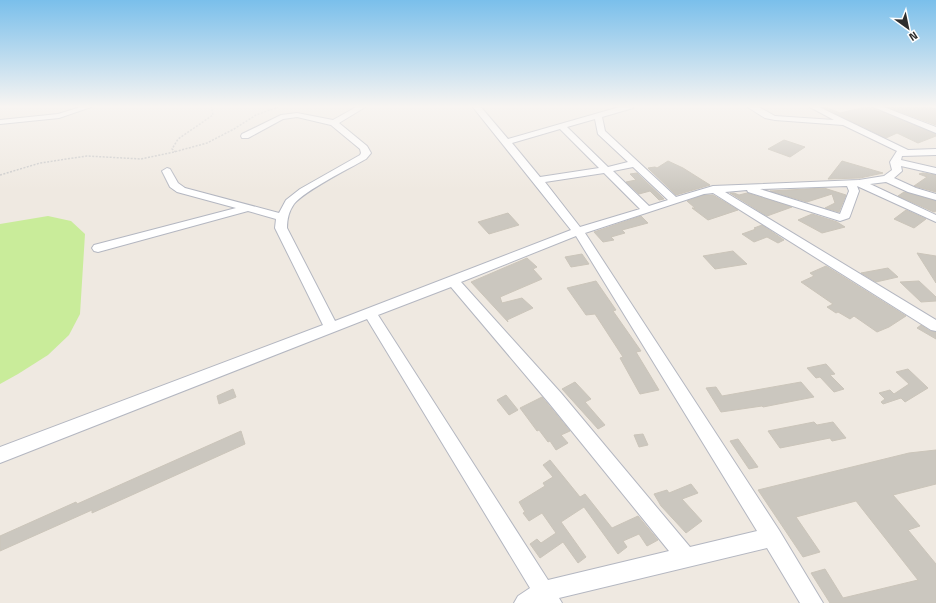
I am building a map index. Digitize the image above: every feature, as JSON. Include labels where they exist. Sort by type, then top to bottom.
[{"type":"street","points":[[331,328],[282,228],[282,217],[290,202],[304,191],[362,158],[366,153],[364,148],[347,134]]},
{"type":"street","points":[[500,134],[578,231],[772,537],[812,603]]},
{"type":"street","points":[[507,142],[536,134]]},
{"type":"street","points":[[569,134],[647,210]]},
{"type":"street","points":[[603,134],[675,201]]},
{"type":"street","points":[[869,134],[905,152]]},
{"type":"street","points":[[0,455],[453,281],[578,231],[713,189],[855,184],[887,179],[897,171],[895,162],[898,155],[905,152],[936,152]]},
{"type":"street","points":[[895,162],[936,171]]},
{"type":"street","points":[[538,180],[607,170],[634,164]]},
{"type":"street","points":[[167,171],[174,185],[181,190],[282,217]]},
{"type":"street","points":[[887,179],[912,190],[936,197]]},
{"type":"street","points":[[743,187],[840,218],[845,216],[850,205],[855,184]]},
{"type":"street","points":[[855,184],[936,219]]},
{"type":"street","points":[[713,189],[936,325]]},
{"type":"street","points":[[98,248],[248,208]]},
{"type":"street","points":[[453,281],[555,398],[686,557]]},
{"type":"street","points":[[370,313],[547,597]]},
{"type":"street","points":[[525,603],[686,557],[772,537]]},
{"type":"path","points":[[169,154],[178,139],[185,134]]},
{"type":"path","points":[[0,175],[40,163],[87,156],[141,159],[169,154],[207,143],[224,134]]},
{"type":"path","points":[[172,149],[176,152]]},
{"type":"green space","points":[[48,216],[71,221],[85,234],[80,314],[69,335],[48,355],[0,384],[0,224]]},
{"type":"building","points":[[878,134],[894,134],[886,138]]},
{"type":"building","points":[[899,134],[936,134],[936,136],[918,143]]},
{"type":"building","points":[[784,140],[805,147],[790,157],[768,149]]},
{"type":"building","points":[[668,161],[683,168],[710,185],[676,195],[648,168],[657,168]]},
{"type":"building","points":[[842,161],[883,173],[860,178],[828,179]]},
{"type":"building","points":[[637,173],[664,199],[659,200],[650,191],[639,194],[626,182],[636,180],[630,174]]},
{"type":"building","points":[[923,173],[936,175],[936,192],[914,186],[927,177],[919,174]]},
{"type":"building","points":[[824,188],[846,195],[839,212],[825,208],[835,203],[832,194],[807,202],[770,191]]},
{"type":"building","points":[[904,192],[936,201],[936,211],[934,212],[898,196]]},
{"type":"building","points":[[730,193],[739,195],[747,193],[792,207],[767,216]]},
{"type":"building","points":[[704,195],[713,195],[738,210],[708,220],[692,208],[695,208],[687,201]]},
{"type":"building","points":[[906,210],[926,219],[914,228],[894,219]]},
{"type":"building","points":[[508,213],[519,225],[489,234],[478,222]]},
{"type":"building","points":[[812,214],[837,222],[845,227],[822,233],[798,220]]},
{"type":"building","points":[[641,216],[648,223],[622,230],[625,233],[611,237],[614,240],[603,242],[594,232]]},
{"type":"building","points":[[762,225],[784,240],[778,243],[767,237],[754,242],[742,234]]},
{"type":"building","points":[[733,251],[747,264],[715,269],[703,256]]},
{"type":"building","points":[[917,253],[936,256],[936,283]]},
{"type":"building","points":[[582,254],[589,264],[571,267],[565,257]]},
{"type":"building","points":[[527,258],[537,267],[533,269],[542,279],[500,297],[502,303],[522,298],[533,308],[507,320],[508,322],[471,282]]},
{"type":"building","points":[[826,266],[906,316],[889,327],[877,332],[854,316],[850,319],[838,312],[836,313],[827,307],[833,304],[801,282],[814,276],[810,273]]},
{"type":"building","points":[[888,268],[898,277],[876,282],[861,273]]},
{"type":"building","points":[[596,281],[616,310],[613,311],[641,351],[636,352],[659,390],[640,394],[620,358],[623,357],[595,314],[586,315],[567,288]]},
{"type":"building","points":[[919,281],[936,297],[936,301],[921,302],[900,282]]},
{"type":"building","points":[[921,325],[930,331],[936,332],[936,339],[917,328]]},
{"type":"building","points":[[826,364],[835,374],[830,375],[844,389],[834,392],[820,377],[816,378],[807,368]]},
{"type":"building","points":[[908,369],[928,388],[905,402],[901,398],[883,404],[881,402],[885,399],[879,393],[890,390],[894,394],[909,384],[896,372]]},
{"type":"building","points":[[575,382],[591,399],[585,402],[605,425],[598,429],[562,389]]},
{"type":"building","points":[[801,382],[814,397],[763,407],[721,412],[706,388],[716,387],[722,396]]},
{"type":"building","points":[[233,389],[236,397],[219,404],[217,396]]},
{"type":"building","points":[[506,395],[518,410],[509,415],[497,400]]},
{"type":"building","points":[[542,397],[570,431],[561,435],[568,443],[556,450],[550,441],[548,442],[539,430],[537,431],[520,408]]},
{"type":"building","points":[[814,422],[817,425],[833,422],[846,438],[832,441],[830,438],[780,448],[768,431]]},
{"type":"building","points":[[241,431],[245,444],[92,513],[92,510],[0,551],[0,536],[76,502],[77,504]]},
{"type":"building","points":[[643,434],[648,445],[639,447],[634,435]]},
{"type":"building","points":[[738,439],[758,467],[749,469],[730,441]]},
{"type":"building","points":[[936,450],[936,484],[893,495],[920,526],[908,530],[936,564],[936,603],[830,603],[811,573],[825,569],[843,598],[918,580],[856,501],[796,517],[820,552],[803,557],[758,490],[909,453]]},
{"type":"building","points":[[550,460],[580,497],[585,494],[612,528],[638,516],[658,540],[647,546],[639,534],[623,541],[627,547],[618,554],[584,507],[561,522],[586,557],[578,563],[563,542],[540,558],[530,544],[537,539],[541,543],[556,533],[542,513],[529,521],[523,513],[525,512],[519,502],[545,486],[543,483],[553,477],[543,465]]},
{"type":"building","points":[[691,484],[698,493],[682,499],[702,521],[686,533],[661,506],[654,494],[667,490],[669,493]]}]
